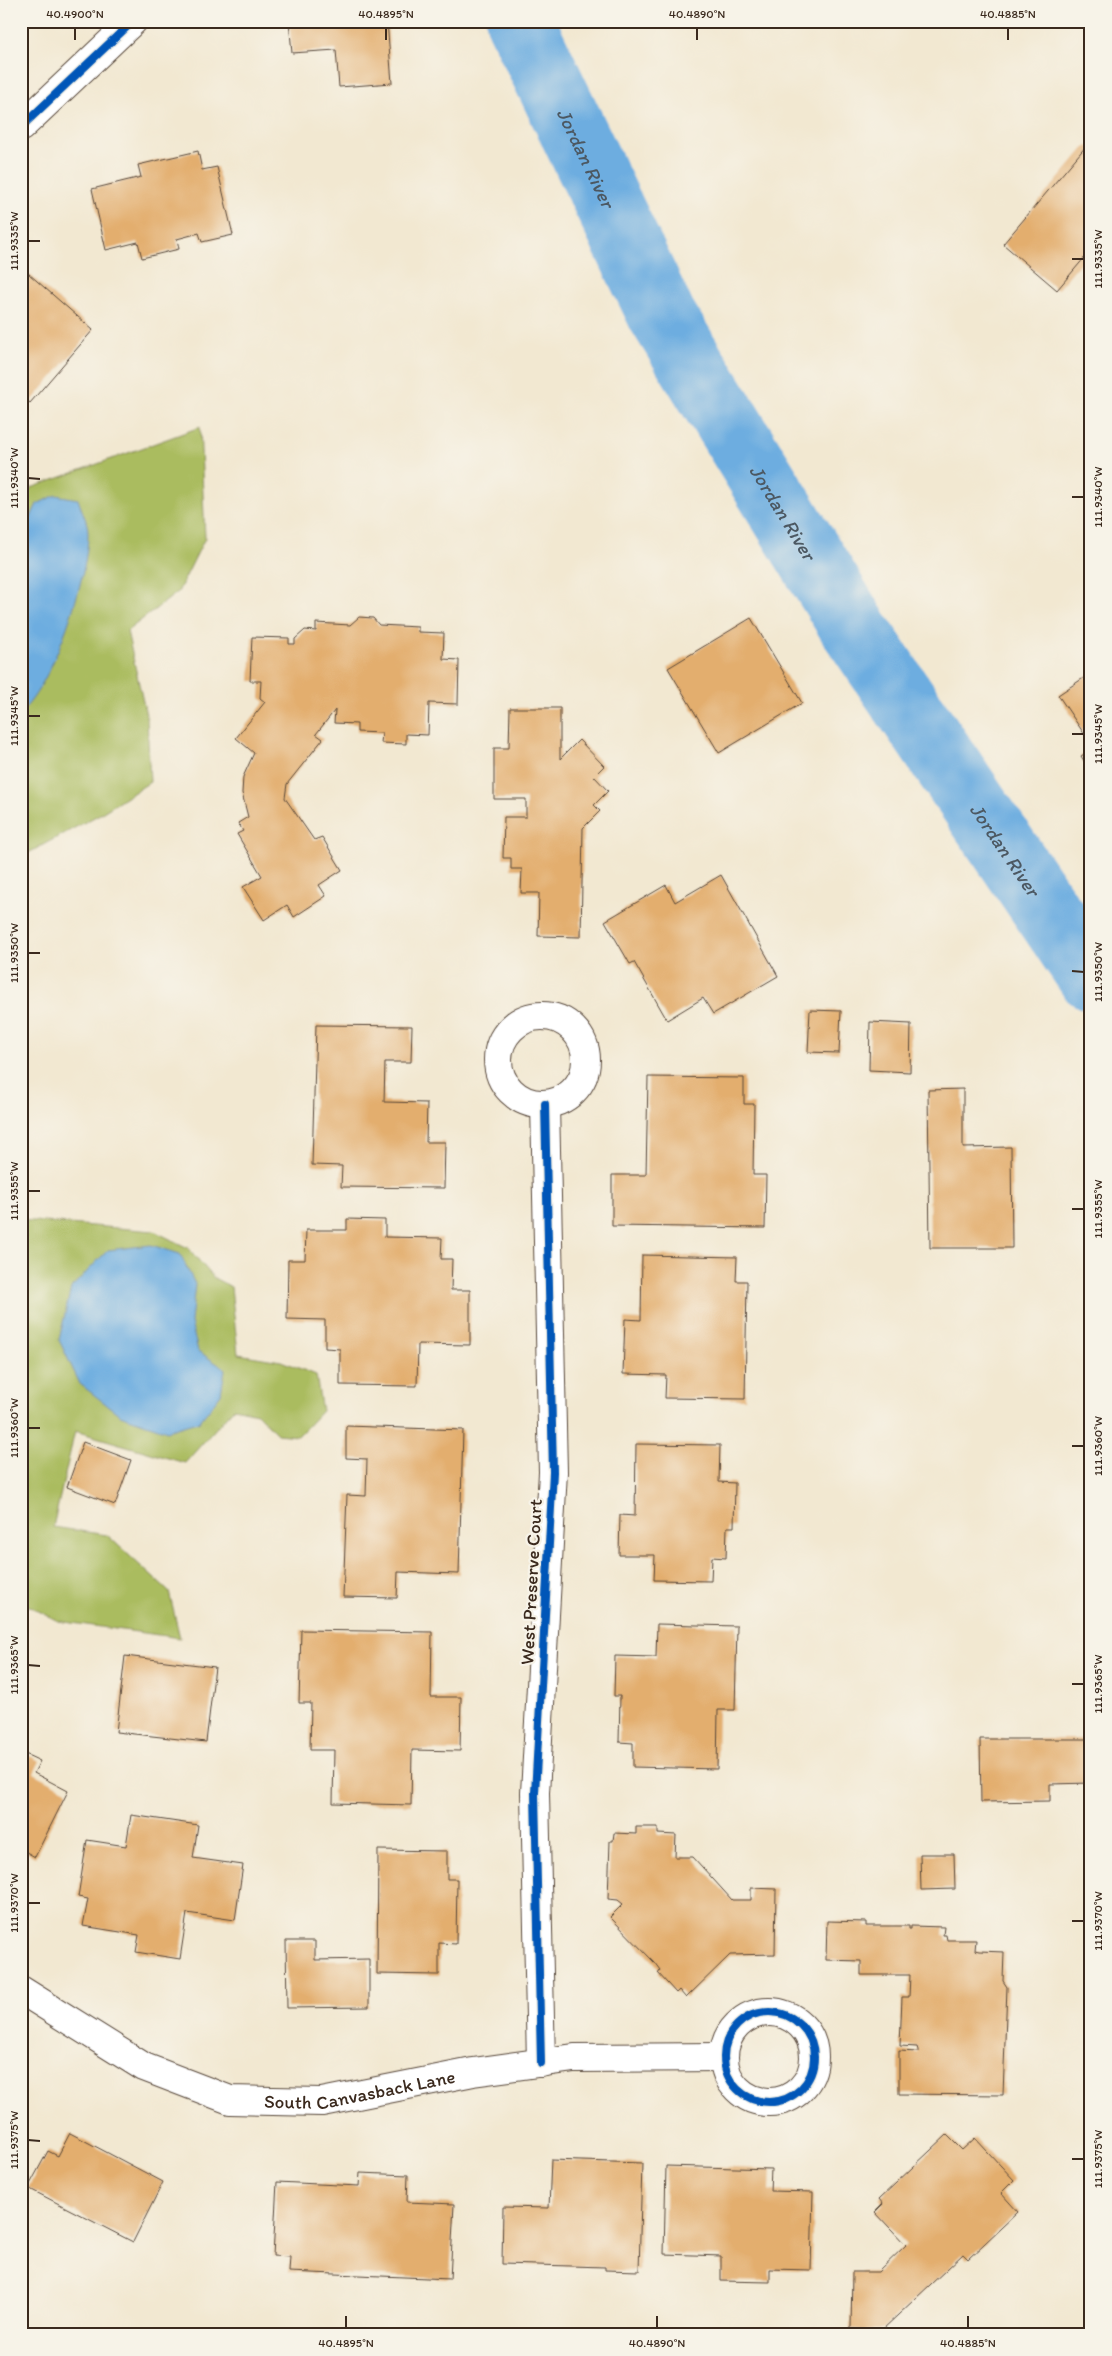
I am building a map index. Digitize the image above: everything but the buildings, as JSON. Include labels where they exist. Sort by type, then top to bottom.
[{"type":"street","points":[[21,127],[134,21]]},
{"type":"street","name":"West Preserve Court","points":[[541,2063],[535,1793],[553,1472],[551,1277],[545,1104]]},
{"type":"street","name":"South Canvasback Lane","points":[[21,1990],[144,2067],[230,2100],[322,2102],[473,2072],[574,2058],[724,2057]]},
{"type":"green space","points":[[200,427],[205,538],[178,592],[127,631],[147,719],[150,782],[100,814],[21,857],[21,501],[31,488]]},
{"type":"green space","points":[[21,1220],[154,1231],[188,1248],[214,1278],[231,1287],[238,1354],[281,1361],[316,1375],[322,1411],[298,1436],[277,1434],[257,1413],[234,1408],[185,1463],[75,1431],[53,1527],[107,1535],[169,1592],[180,1638],[58,1621],[21,1602]]},
{"type":"water","points":[[56,495],[78,499],[88,528],[87,551],[76,600],[57,654],[33,698],[21,712],[21,538],[37,504]]},
{"type":"water","points":[[151,1245],[180,1254],[195,1284],[191,1322],[198,1351],[225,1369],[221,1394],[200,1421],[167,1431],[120,1415],[80,1384],[59,1340],[71,1288],[108,1250]]},
{"type":"waterway","name":"Jordan River","points":[[520,21],[661,314],[852,625],[1091,976]]},
{"type":"cycle path","points":[[21,127],[133,21]]},
{"type":"cycle path","points":[[541,2063],[535,1793],[553,1472],[545,1104]]},
{"type":"cycle path","points":[[769,2012],[786,2015],[801,2025],[811,2040],[814,2057],[811,2074],[801,2089],[786,2099],[769,2102],[752,2099],[737,2089],[727,2074],[724,2057],[727,2040],[737,2025],[752,2015],[769,2012]]}]
